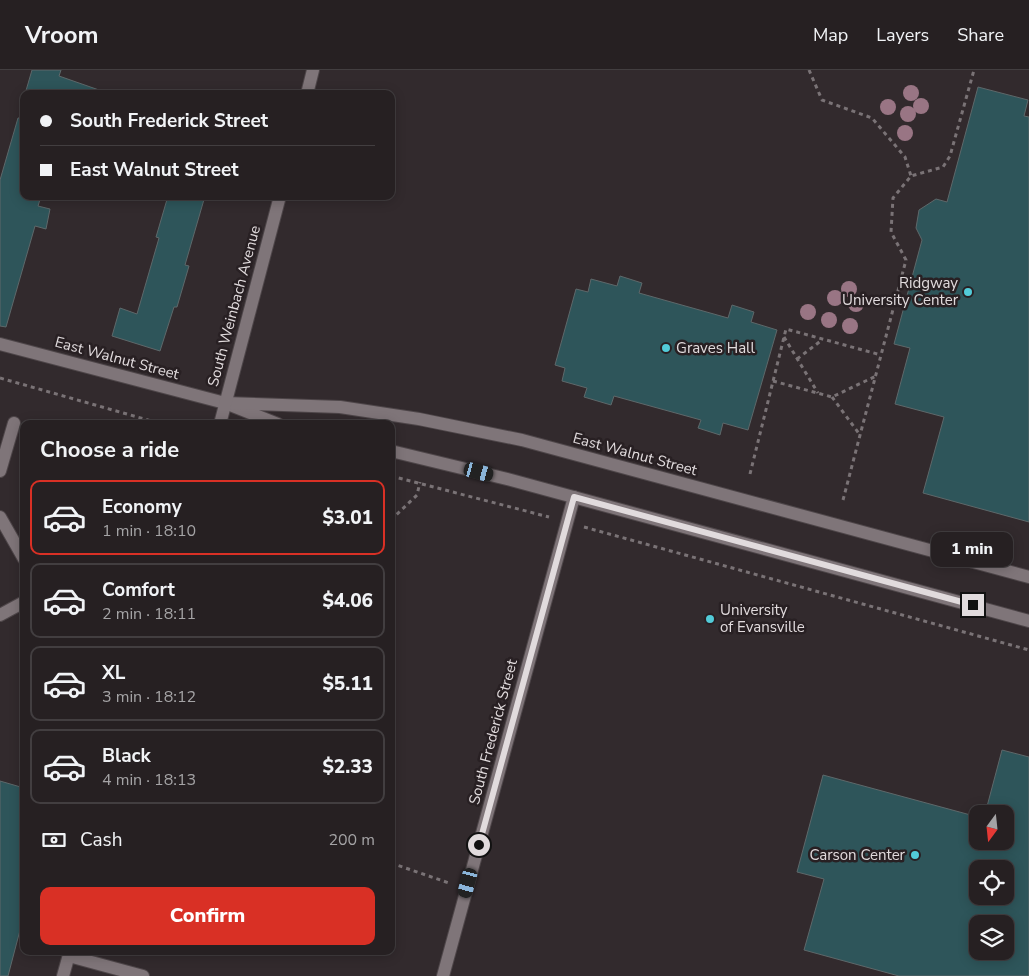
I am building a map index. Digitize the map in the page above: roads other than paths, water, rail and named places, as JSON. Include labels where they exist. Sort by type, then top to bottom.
[{"type":"street","points":[[308,90],[313,70]]},
{"type":"street","name":"South Weinbach Avenue","points":[[221,420],[279,200]]},
{"type":"street","name":"East Walnut Street","points":[[0,344],[225,404],[267,420]]},
{"type":"street","name":"East Walnut Street","points":[[225,404],[340,408],[420,419],[522,440],[1029,577]]},
{"type":"street","points":[[0,471],[14,423]]},
{"type":"street","points":[[395,452],[574,497],[1029,621]]},
{"type":"street","name":"South Frederick Street","points":[[443,976],[574,497]]},
{"type":"street","points":[[0,517],[20,552]]},
{"type":"street","points":[[0,615],[20,604]]},
{"type":"street","points":[[63,976],[69,955]]},
{"type":"street","points":[[72,955],[144,976]]},
{"type":"place","name":"Ridgway University Center","points":[[968,292]]},
{"type":"place","name":"Graves Hall","points":[[666,348]]},
{"type":"place","name":"University of Evansville","points":[[710,619]]},
{"type":"place","name":"Carson Center","points":[[915,855]]}]
